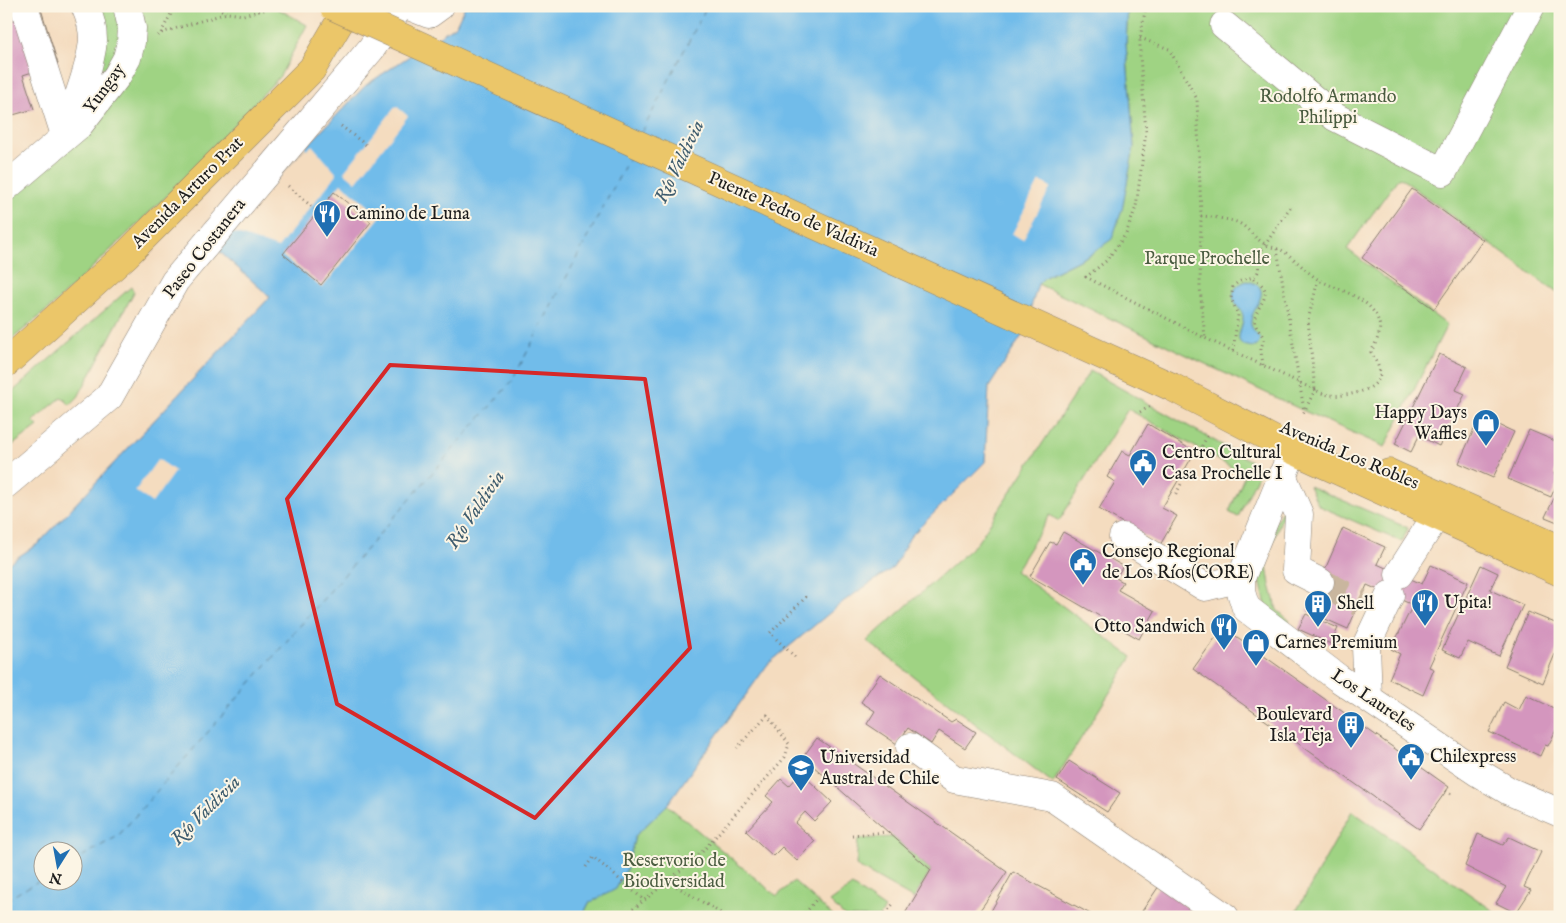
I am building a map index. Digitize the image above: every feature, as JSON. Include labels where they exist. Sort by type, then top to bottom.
[{"type":"main road","name":"Puente Pedro de Valdivia","points":[[333,6],[1172,387]]},
{"type":"main road","name":"Avenida Arturo Prat","points":[[6,363],[126,254],[312,69],[349,6]]},
{"type":"main road","name":"Avenida Los Robles","points":[[1172,387],[1293,450],[1560,572]]},
{"type":"main road","name":"Avenida Los Robles","points":[[1172,387],[1293,431],[1560,549]]},
{"type":"street","points":[[24,6],[65,135]]},
{"type":"street","name":"Yungay","points":[[65,135],[89,60],[93,40],[90,19],[84,6]]},
{"type":"street","name":"Yungay","points":[[6,186],[79,125],[117,76],[127,58],[132,28],[127,6]]},
{"type":"street","name":"Paseo Costanera","points":[[6,484],[109,397],[175,282],[371,49],[400,6]]},
{"type":"street","points":[[409,6],[430,14],[440,6]]},
{"type":"street","points":[[1224,25],[1336,117],[1443,172],[1531,6]]},
{"type":"street","points":[[1123,537],[1205,587],[1241,578],[1293,450]]},
{"type":"street","points":[[1282,475],[1299,514],[1296,570],[1320,582]]},
{"type":"street","points":[[1368,697],[1366,646],[1382,596],[1436,516]]},
{"type":"street","name":"Los Laureles","points":[[1241,578],[1241,592],[1246,608],[1338,678],[1477,772],[1509,791],[1560,813]]},
{"type":"street","points":[[910,747],[954,779],[1052,797],[1225,917]]},
{"type":"path","points":[[161,33],[175,6]]},
{"type":"path","points":[[212,6],[227,13]]},
{"type":"path","points":[[1146,6],[1140,38],[1146,132],[1136,207],[1126,234],[1106,260],[1086,277],[1205,338],[1315,390],[1330,395],[1357,393],[1372,386],[1378,380],[1380,372],[1371,352],[1378,339],[1380,329],[1378,320],[1370,308],[1350,293],[1318,280],[1282,250],[1265,244],[1238,222],[1211,216],[1201,216]]},
{"type":"path","points":[[1140,38],[1169,49],[1197,99],[1201,216],[1200,287],[1205,338]]},
{"type":"path","points":[[339,125],[366,145]]},
{"type":"path","points":[[270,169],[318,212]]},
{"type":"path","points":[[1253,279],[1260,267],[1257,257],[1291,206]]},
{"type":"path","points":[[1277,249],[1304,411]]},
{"type":"path","points":[[1233,351],[1235,324],[1238,315],[1232,304],[1231,292],[1236,282],[1253,279],[1262,285],[1265,296],[1264,302],[1255,315],[1255,324],[1263,337],[1261,350],[1263,366]]},
{"type":"path","points":[[1302,416],[1315,390],[1308,320],[1318,280]]},
{"type":"path","points":[[1176,494],[1181,484]]},
{"type":"path","points":[[795,657],[770,633],[810,594]]},
{"type":"path","points":[[626,917],[702,852],[785,758],[789,744],[767,715],[737,748]]},
{"type":"path","points":[[1446,791],[1451,794]]},
{"type":"path","points":[[852,835],[887,832]]},
{"type":"path","points":[[586,868],[593,857],[644,900]]},
{"type":"path","points":[[668,881],[728,917]]},
{"type":"path","points":[[802,917],[816,900]]},
{"type":"path","points":[[882,917],[894,903]]},
{"type":"highlighted area","points":[[390,365],[645,379],[690,648],[535,818],[337,704],[287,499]]},
{"type":"green space","points":[[99,6],[117,6],[120,39],[113,59],[92,84]]},
{"type":"green space","points":[[141,6],[273,6],[307,25],[280,76],[170,193],[51,307],[6,344],[6,204],[77,137],[145,31]]},
{"type":"green space","points":[[1128,6],[1560,6],[1560,295],[1399,177],[1347,249],[1447,325],[1385,447],[1304,411],[1038,284],[1045,277],[1091,254],[1134,147],[1126,44]]},
{"type":"green space","points":[[131,287],[134,292],[78,397],[70,405],[62,397],[33,421],[38,426],[6,450],[6,411],[11,407],[10,394]]},
{"type":"green space","points":[[1090,371],[1256,464],[1258,475],[1238,517],[1229,512],[1245,475],[1128,409],[1059,521],[1050,515],[1015,571],[1132,657],[1053,783],[867,641],[977,543]]},
{"type":"green space","points":[[1309,486],[1408,528],[1402,542],[1319,506]]},
{"type":"green space","points":[[1289,499],[1266,559],[1270,585],[1277,610],[1290,621],[1283,628],[1268,614],[1257,568],[1262,545]]},
{"type":"green space","name":"Reservorio de Biodiversidad","points":[[667,805],[777,896],[794,881],[834,917],[582,917],[589,903],[616,888],[627,868],[635,836]]},
{"type":"green space","points":[[1352,811],[1502,917],[1293,917]]},
{"type":"green space","points":[[893,837],[931,870],[914,899],[856,866],[858,839]]},
{"type":"green space","points":[[852,886],[885,909],[879,917],[845,917],[830,902]]},
{"type":"water","name":"Río Valdivia","points":[[465,6],[1128,6],[1126,44],[1134,147],[1122,210],[1112,239],[1091,254],[1045,277],[1038,284],[1023,334],[989,387],[985,462],[910,537],[893,568],[844,601],[768,664],[667,805],[635,836],[627,868],[616,889],[589,903],[582,917],[6,917],[6,565],[39,543],[270,297],[220,252],[233,228],[305,148],[366,85],[456,25]]},
{"type":"water","points":[[1247,281],[1256,284],[1260,288],[1261,293],[1251,321],[1252,328],[1260,338],[1256,347],[1242,344],[1239,340],[1243,316],[1233,295],[1237,286]]},
{"type":"pier","points":[[396,106],[408,116],[356,182],[344,172]]},
{"type":"pier","points":[[312,145],[337,174],[278,248],[231,232],[305,148],[307,150]]},
{"type":"pier","points":[[1039,181],[1051,187],[1023,240],[1012,234]]},
{"type":"pier","name":"Camino de Luna","points":[[341,183],[381,216],[322,288],[282,256]]},
{"type":"pier","points":[[158,459],[175,471],[152,503],[135,491]]},
{"type":"building","points":[[6,6],[40,6],[58,64],[23,75],[34,109],[6,117]]},
{"type":"building","points":[[1412,189],[1483,240],[1434,309],[1362,258]]},
{"type":"building","name":"Camino de Luna","points":[[334,192],[371,222],[321,285],[283,254]]},
{"type":"building","points":[[1439,354],[1467,367],[1456,390],[1465,394],[1439,446],[1419,436],[1411,452],[1395,444]]},
{"type":"building","name":"Happy Days Waffles","points":[[1480,416],[1514,432],[1493,478],[1459,463]]},
{"type":"building","name":"Centro Cultural Casa Prochelle I","points":[[1148,424],[1195,452],[1162,508],[1177,516],[1160,545],[1099,509],[1115,482],[1107,477],[1122,451],[1130,455]]},
{"type":"building","points":[[1529,430],[1560,443],[1560,461],[1554,474],[1560,477],[1551,497],[1508,479]]},
{"type":"building","points":[[1560,486],[1560,523],[1545,517]]},
{"type":"building","points":[[1343,528],[1385,547],[1377,564],[1422,584],[1431,565],[1468,582],[1429,667],[1434,669],[1423,695],[1389,679],[1400,654],[1391,649],[1413,605],[1367,585],[1348,629],[1307,611]]},
{"type":"building","name":"Consejo Regional de Los Ríos(CORE)","points":[[1063,532],[1123,566],[1116,578],[1123,582],[1118,590],[1155,611],[1139,639],[1030,576],[1050,542],[1056,544]]},
{"type":"building","points":[[1481,565],[1498,573],[1490,590],[1523,605],[1499,656],[1468,642],[1460,658],[1442,650]]},
{"type":"building","points":[[1528,612],[1560,625],[1560,642],[1543,683],[1505,666]]},
{"type":"building","name":"Shell","points":[[1306,614],[1338,628],[1331,644],[1298,629]]},
{"type":"building","name":"Boulevard Isla Teja","points":[[1223,627],[1449,787],[1419,829],[1193,669]]},
{"type":"building","points":[[880,674],[951,722],[956,719],[976,732],[965,748],[939,731],[931,744],[908,728],[897,744],[867,724],[875,711],[861,702]]},
{"type":"building","points":[[1526,695],[1560,711],[1560,722],[1548,746],[1545,745],[1540,756],[1489,732],[1504,702],[1519,710]]},
{"type":"building","points":[[817,738],[1007,872],[975,917],[903,917],[931,870],[803,757]]},
{"type":"building","points":[[1069,761],[1120,793],[1107,812],[1057,780]]},
{"type":"building","points":[[801,773],[832,802],[814,821],[805,812],[795,823],[815,841],[797,861],[782,847],[773,856],[746,831],[773,802],[766,796],[781,779],[789,786]]},
{"type":"building","points":[[1478,834],[1503,845],[1509,837],[1541,852],[1524,887],[1531,890],[1516,913],[1496,903],[1506,887],[1465,866]]},
{"type":"building","points":[[1013,872],[1096,917],[998,917],[991,911]]},
{"type":"building","points":[[1159,886],[1200,917],[1138,917]]},
{"type":"ferry route","points":[[642,132],[707,6]]},
{"type":"ferry route","points":[[82,856],[118,836],[512,381],[630,156]]},
{"type":"ferry route","points":[[6,900],[32,885]]},
{"type":"tunnel","points":[[1320,582],[1360,603]]},
{"type":"place","name":"Camino de Luna","points":[[327,238]]},
{"type":"place","name":"Happy Days Waffles","points":[[1486,447]]},
{"type":"place","name":"Centro Cultural Casa Prochelle I","points":[[1143,487]]},
{"type":"place","name":"Consejo Regional de Los Ríos(CORE)","points":[[1083,586]]},
{"type":"place","name":"Upita!","points":[[1425,627]]},
{"type":"place","name":"Shell","points":[[1318,628]]},
{"type":"place","name":"Otto Sandwich","points":[[1224,651]]},
{"type":"place","name":"Carnes Premium","points":[[1256,667]]},
{"type":"place","name":"Boulevard Isla Teja","points":[[1351,749]]},
{"type":"place","name":"Chilexpress","points":[[1411,781]]},
{"type":"place","name":"Universidad Austral de Chile","points":[[801,792]]},
{"type":"park label","name":"Rodolfo Armando Philippi","points":[[1328,107]]},
{"type":"park label","name":"Parque Prochelle","points":[[1207,259]]}]
